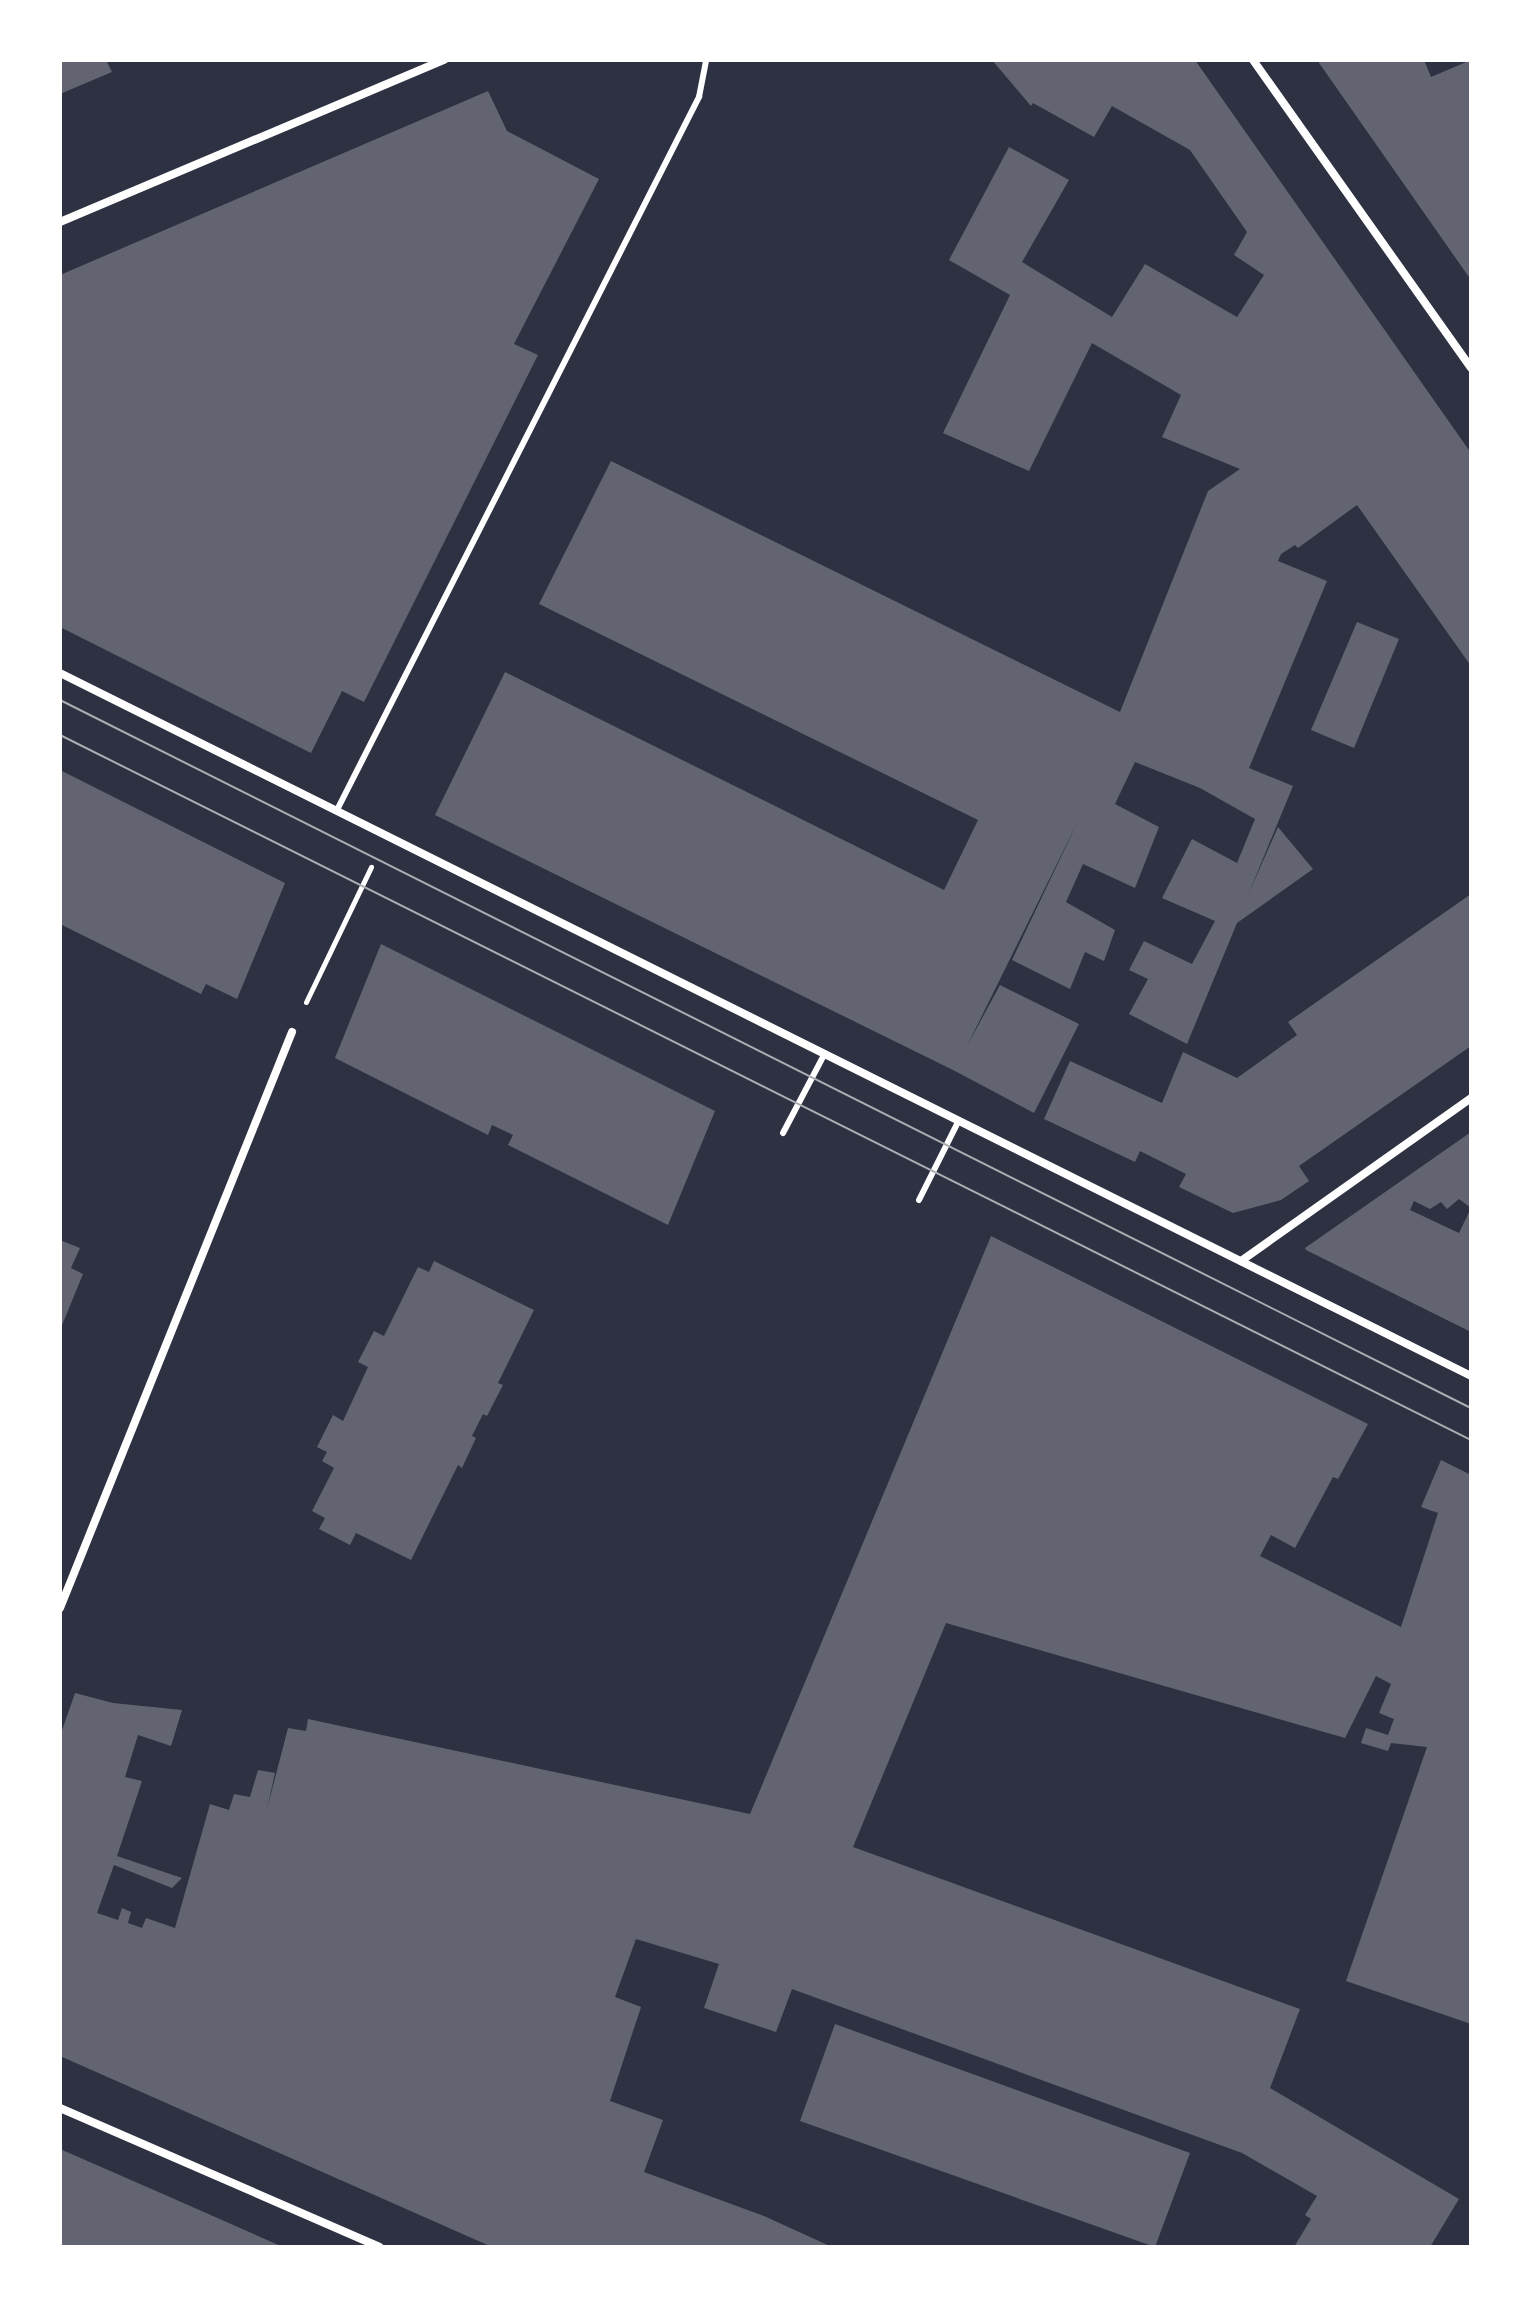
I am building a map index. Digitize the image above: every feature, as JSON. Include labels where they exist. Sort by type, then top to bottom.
[{"type":"street","points":[[60,222],[444,60]]},
{"type":"street","points":[[1253,60],[1471,368]]},
{"type":"street","points":[[60,673],[1471,1376]]},
{"type":"street","points":[[60,1608],[244,1143],[292,1032]]},
{"type":"street","points":[[1241,1261],[1471,1098]]},
{"type":"street","points":[[60,2108],[379,2247]]},
{"type":"lane","points":[[337,810],[699,97],[706,60]]},
{"type":"lane","points":[[783,1133],[825,1053]]},
{"type":"lane","points":[[919,1200],[959,1120]]},
{"type":"path","points":[[292,1032],[386,834]]},
{"type":"building","points":[[60,60],[106,60],[112,72],[60,94]]},
{"type":"building","points":[[992,60],[1195,60],[1471,453],[1471,666],[1357,505],[1298,548],[1295,545],[1281,554],[1278,561],[1327,581],[1249,768],[1293,786],[1248,895],[1278,827],[1313,869],[1237,923],[1187,1044],[1129,1014],[1148,979],[1129,970],[1144,941],[1192,964],[1215,921],[1162,898],[1192,839],[1237,863],[1255,819],[1200,788],[1135,762],[1115,804],[1159,827],[1135,888],[1083,864],[1066,902],[1115,930],[1104,961],[1085,952],[1070,989],[1012,960],[1079,819],[967,1046],[1000,985],[1079,1024],[1034,1113],[955,1071],[435,815],[505,672],[944,890],[978,820],[539,604],[611,461],[1120,712],[1208,491],[1240,469],[1162,437],[1181,395],[1092,343],[1029,471],[943,433],[1010,295],[949,260],[1009,147],[1069,180],[1022,262],[1112,317],[1145,264],[1237,317],[1264,275],[1234,255],[1247,232],[1190,150],[1112,106],[1094,137],[1033,103],[1031,106]]},
{"type":"building","points":[[1317,60],[1424,60],[1431,77],[1471,60],[1471,280]]},
{"type":"building","points":[[488,91],[507,131],[599,179],[514,344],[538,355],[364,702],[342,691],[311,753],[60,627],[60,275]]},
{"type":"building","points":[[1357,622],[1399,639],[1354,748],[1311,730]]},
{"type":"building","points":[[60,770],[285,883],[237,999],[206,984],[201,994],[60,924]]},
{"type":"building","points":[[1471,894],[1471,1046],[1299,1166],[1309,1181],[1281,1200],[1233,1213],[1179,1187],[1186,1174],[1140,1151],[1135,1162],[1044,1119],[1070,1061],[1162,1103],[1183,1052],[1237,1078],[1297,1035],[1288,1022]]},
{"type":"building","points":[[381,944],[715,1111],[668,1225],[508,1145],[513,1135],[492,1125],[488,1135],[335,1058]]},
{"type":"building","points":[[1471,1132],[1471,1208],[1471,1332],[1305,1248]],"holes":[[[1459,1199],[1471,1208],[1459,1233],[1410,1210],[1414,1201],[1430,1209],[1441,1202],[1447,1209]]]},
{"type":"building","points":[[991,1236],[1368,1424],[1338,1479],[1333,1477],[1295,1548],[1271,1535],[1260,1556],[1401,1627],[1438,1513],[1421,1507],[1441,1460],[1471,1475],[1471,2024],[1346,1981],[1427,1747],[1391,1743],[1388,1751],[1361,1743],[1366,1728],[1388,1735],[1394,1719],[1379,1713],[1391,1684],[1376,1676],[1345,1738],[946,1623],[853,1847],[1300,2009],[1270,2088],[1459,2199],[1430,2247],[1294,2247],[1311,2219],[1305,2215],[1317,2196],[1242,2153],[792,1989],[776,2032],[704,2008],[719,1964],[636,1939],[615,1997],[641,2007],[610,2101],[663,2120],[644,2172],[764,2216],[832,2247],[492,2247],[60,2056],[60,1736],[75,1693],[113,1703],[182,1710],[171,1746],[138,1735],[125,1777],[142,1781],[117,1856],[182,1878],[172,1888],[114,1865],[97,1913],[118,1920],[122,1908],[131,1912],[128,1923],[142,1928],[146,1918],[175,1928],[210,1804],[229,1810],[234,1794],[250,1797],[258,1770],[275,1773],[267,1809],[288,1728],[306,1731],[308,1719],[750,1814]]},
{"type":"building","points":[[60,1240],[80,1248],[71,1268],[83,1274],[60,1330]]},
{"type":"building","points":[[434,1261],[534,1310],[498,1383],[503,1385],[487,1416],[483,1414],[462,1468],[458,1465],[411,1560],[356,1533],[350,1545],[319,1529],[325,1518],[312,1511],[334,1468],[322,1461],[327,1452],[317,1447],[333,1415],[343,1421],[368,1367],[358,1362],[374,1331],[384,1336],[418,1267],[429,1272]]},
{"type":"building","points":[[835,2024],[1190,2153],[1155,2247],[800,2121]]},
{"type":"building","points":[[60,2149],[163,2194],[283,2247],[60,2247]]},
{"type":"tram line","points":[[60,700],[1471,1408]]},
{"type":"tram line","points":[[60,735],[1471,1440]]}]
